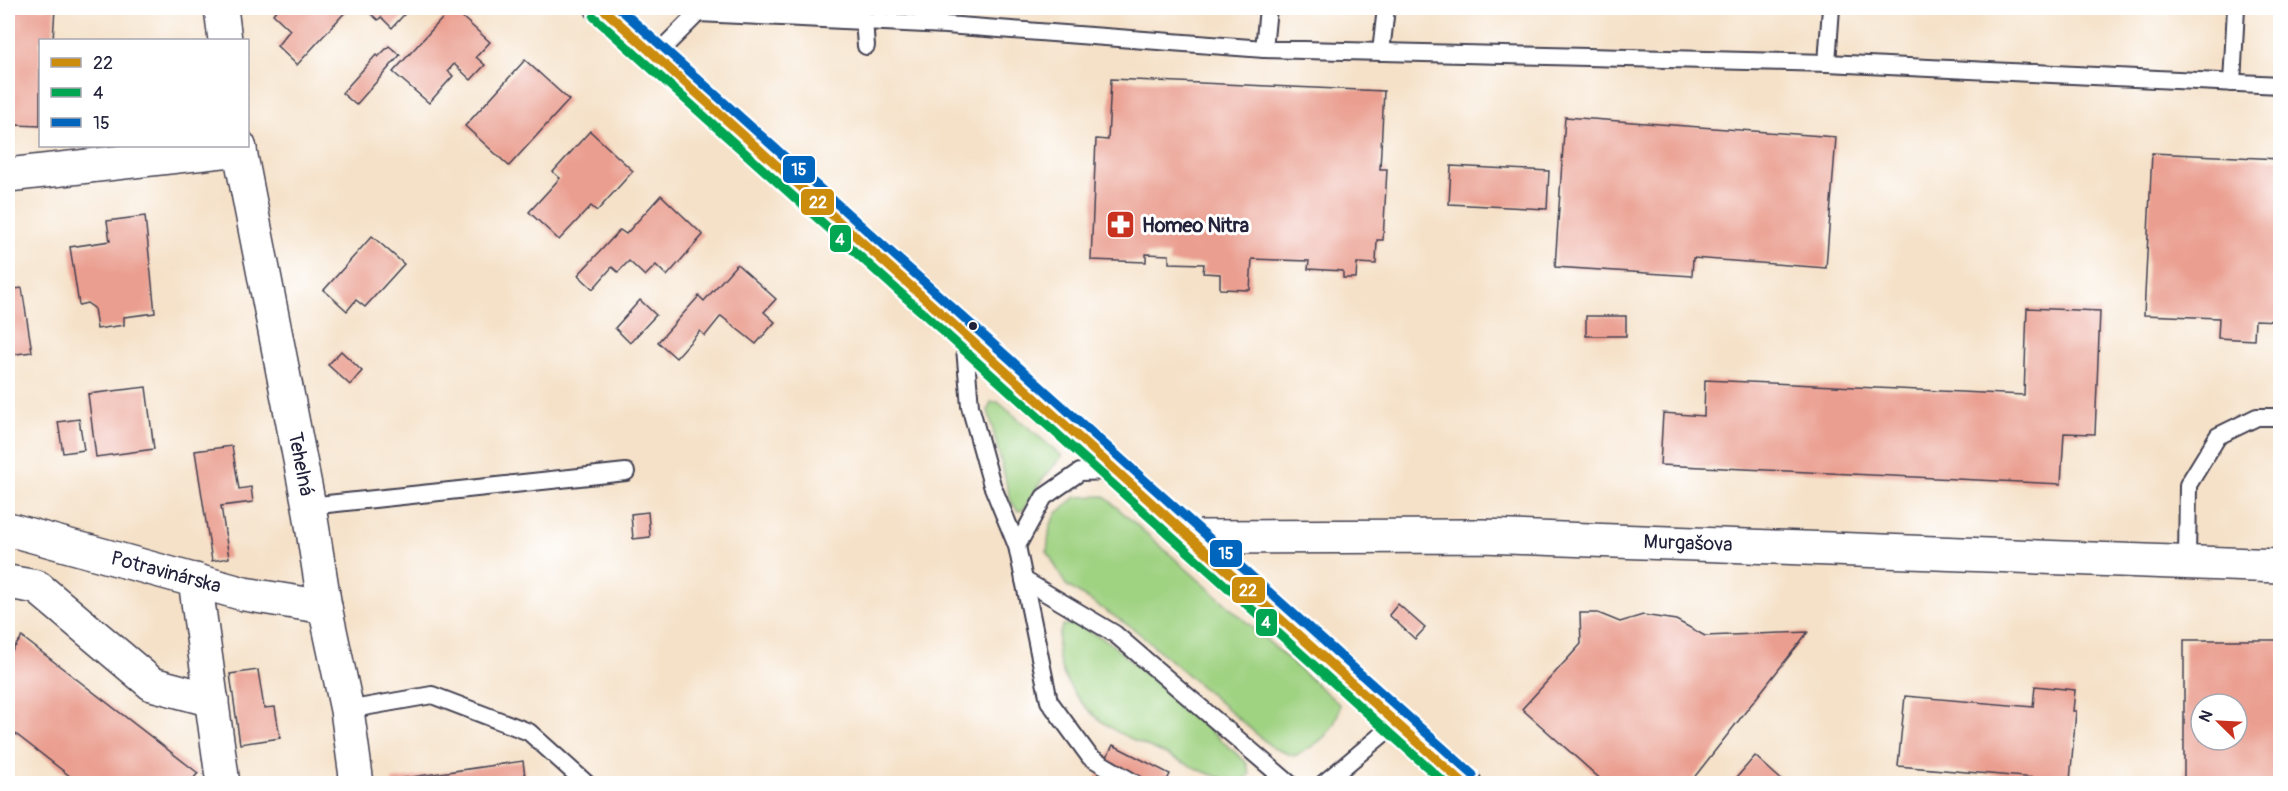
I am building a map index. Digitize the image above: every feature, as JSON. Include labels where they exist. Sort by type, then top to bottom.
[{"type":"street","points":[[221,8],[225,39]]},
{"type":"street","points":[[602,8],[1465,783]]},
{"type":"street","points":[[8,175],[239,147]]},
{"type":"street","name":"Tehelná","points":[[239,147],[309,506],[325,607],[347,710],[357,783]]},
{"type":"street","name":"Potravinárska","points":[[8,529],[244,594],[325,607]]},
{"type":"street","name":"Murgašova","points":[[1189,537],[1483,536],[2280,566]]},
{"type":"street","points":[[195,580],[223,783]]},
{"type":"street","points":[[8,582],[37,587],[152,684],[212,700]]},
{"type":"lane","points":[[1264,50],[1268,8]]},
{"type":"lane","points":[[1381,52],[1386,8]]},
{"type":"lane","points":[[1827,63],[1831,8]]},
{"type":"lane","points":[[2232,83],[2236,8]]},
{"type":"lane","points":[[655,56],[698,10],[1264,50],[1827,63],[2280,86]]},
{"type":"lane","points":[[864,21],[866,46]]},
{"type":"lane","points":[[964,335],[970,406],[992,485],[1017,546],[1049,701],[1090,757],[1136,783]]},
{"type":"lane","points":[[2187,561],[2188,485],[2218,436],[2257,417],[2280,417]]},
{"type":"lane","points":[[1017,546],[1044,497],[1080,472],[1117,471]]},
{"type":"lane","points":[[309,506],[626,472]]},
{"type":"lane","points":[[1024,580],[1115,634],[1290,783]]},
{"type":"lane","points":[[347,710],[432,695],[529,732],[587,783]]},
{"type":"lane","points":[[1323,783],[1397,722]]},
{"type":"green space","points":[[991,402],[998,402],[1062,456],[1042,480],[1023,510],[1018,511],[1011,502],[988,410]]},
{"type":"green space","points":[[1104,496],[1340,705],[1334,723],[1325,736],[1294,756],[1273,748],[1134,629],[1066,585],[1047,551],[1050,526],[1057,513],[1076,497]]},
{"type":"green space","points":[[1075,624],[1108,641],[1246,762],[1250,774],[1242,782],[1212,775],[1124,735],[1099,719],[1077,696],[1061,669],[1058,639],[1063,625]]},
{"type":"building","points":[[8,8],[55,8],[53,39],[39,39],[39,126],[16,125],[15,142],[8,142]]},
{"type":"building","points":[[278,8],[349,8],[297,65],[277,46],[290,30],[273,14]]},
{"type":"building","points":[[364,8],[410,8],[392,28],[381,17],[378,20]]},
{"type":"building","points":[[452,8],[490,42],[476,57],[485,65],[471,80],[454,64],[448,71],[453,76],[429,103],[393,72]]},
{"type":"building","points":[[389,46],[400,55],[356,105],[342,93],[376,55],[378,57]]},
{"type":"building","points":[[525,60],[569,100],[509,166],[465,126]]},
{"type":"building","points":[[1111,79],[1384,91],[1380,169],[1387,169],[1383,240],[1377,240],[1376,264],[1357,263],[1356,278],[1343,278],[1343,271],[1308,269],[1309,261],[1252,259],[1250,290],[1220,289],[1220,274],[1203,273],[1204,264],[1169,263],[1169,255],[1146,254],[1146,262],[1091,260],[1096,139],[1108,140]]},
{"type":"building","points":[[1565,117],[1836,137],[1826,268],[1693,258],[1692,276],[1555,267]]},
{"type":"building","points":[[590,131],[633,171],[597,211],[591,206],[559,240],[529,212],[560,178],[553,172]]},
{"type":"building","points":[[2152,153],[2280,159],[2280,321],[2255,320],[2254,340],[2218,338],[2219,318],[2144,315]]},
{"type":"building","points":[[1451,166],[1549,171],[1547,209],[1449,204]]},
{"type":"building","points":[[661,195],[703,235],[667,276],[656,265],[645,276],[629,261],[618,272],[612,267],[593,289],[578,275],[620,230],[626,234]]},
{"type":"building","points":[[145,216],[155,313],[124,317],[124,325],[97,329],[94,308],[87,303],[79,305],[70,247],[110,241],[107,221]]},
{"type":"building","points":[[372,236],[404,264],[365,307],[356,300],[347,311],[324,290]]},
{"type":"building","points":[[737,264],[776,299],[764,312],[775,322],[756,344],[721,316],[705,336],[700,331],[676,358],[658,342],[699,296],[704,301]]},
{"type":"building","points":[[22,288],[32,352],[8,355],[8,290]]},
{"type":"building","points":[[640,300],[656,315],[630,343],[615,328]]},
{"type":"building","points":[[2027,308],[2100,311],[2095,434],[2064,433],[2061,484],[1660,465],[1663,413],[1704,416],[1705,380],[2024,395]]},
{"type":"building","points":[[1586,316],[1626,316],[1626,336],[1586,336]]},
{"type":"building","points":[[341,351],[362,371],[350,385],[328,365]]},
{"type":"building","points":[[146,387],[154,449],[96,457],[88,394]]},
{"type":"building","points":[[79,419],[84,450],[63,453],[58,422]]},
{"type":"building","points":[[232,446],[239,489],[251,487],[253,502],[221,506],[229,558],[212,561],[195,451]]},
{"type":"building","points":[[2278,451],[2280,451],[2280,495],[2276,494]]},
{"type":"building","points":[[648,512],[650,537],[633,539],[631,514]]},
{"type":"building","points":[[1398,604],[1425,628],[1415,639],[1389,615]]},
{"type":"building","points":[[1580,613],[1598,613],[1620,622],[1643,615],[1676,620],[1705,636],[1808,632],[1689,784],[1606,784],[1522,709],[1581,644]]},
{"type":"building","points":[[22,637],[198,773],[189,784],[80,784],[8,728],[8,656]]},
{"type":"building","points":[[2184,640],[2280,640],[2280,784],[2184,784]]},
{"type":"building","points":[[258,670],[264,708],[275,707],[280,738],[240,744],[230,674]]},
{"type":"building","points":[[2035,686],[2075,690],[2073,711],[2076,711],[2070,781],[1898,766],[1905,696],[2033,707]]},
{"type":"building","points":[[1113,745],[1170,774],[1165,784],[1093,784]]},
{"type":"building","points":[[1755,756],[1786,784],[1731,784]]},
{"type":"building","points":[[523,761],[526,784],[392,784],[392,780]]},
{"type":"transit line","name":"22","points":[[602,8],[1464,784]]},
{"type":"transit line","name":"15","points":[[619,8],[1473,775]]},
{"type":"transit line","name":"4","points":[[594,17],[1446,784]]},
{"type":"place","name":"Homeo Nitra","points":[[1121,225]]}]
